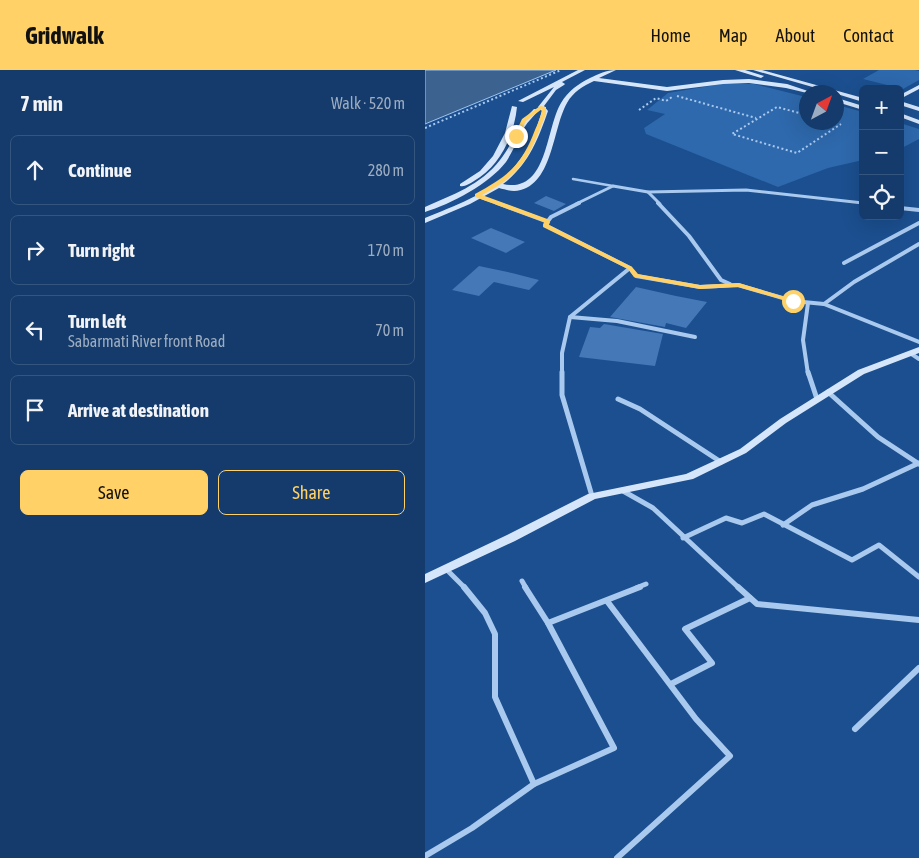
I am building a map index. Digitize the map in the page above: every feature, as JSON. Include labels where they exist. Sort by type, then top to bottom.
[{"type":"main road","points":[[425,203],[457,188],[484,171],[501,149],[512,122],[514,107],[521,101],[582,70]]},
{"type":"main road","points":[[425,210],[464,191],[497,169],[508,155],[524,120],[540,107],[554,89],[590,70]]},
{"type":"main road","points":[[496,185],[508,190],[523,188],[535,179],[545,163],[563,104],[572,92],[593,79],[613,70]]},
{"type":"main road","points":[[738,70],[799,85]]},
{"type":"main road","points":[[756,70],[859,99]]},
{"type":"main road","points":[[778,70],[859,92]]},
{"type":"main road","points":[[593,79],[667,89],[723,82],[749,81],[787,86],[799,90]]},
{"type":"main road","points":[[904,95],[919,86]]},
{"type":"main road","points":[[844,96],[852,97]]},
{"type":"main road","points":[[425,222],[496,185],[518,168],[528,153],[545,110],[535,101],[521,101]]},
{"type":"main road","points":[[844,102],[859,107]]},
{"type":"main road","points":[[904,104],[919,109]]},
{"type":"main road","points":[[514,107],[522,111],[540,107]]},
{"type":"main road","points":[[904,109],[919,115]]},
{"type":"main road","points":[[904,116],[919,122]]},
{"type":"main road","points":[[425,578],[511,538],[592,496],[689,477],[743,451],[827,392],[861,372],[916,354]]},
{"type":"street","points":[[730,284],[700,287],[636,276],[630,268],[545,225],[551,217],[613,186],[648,192],[745,190],[859,204]]},
{"type":"street","points":[[648,192],[689,236],[721,280],[793,301],[824,304],[919,342]]},
{"type":"street","points":[[477,196],[548,222]]},
{"type":"street","points":[[904,208],[919,210]]},
{"type":"street","points":[[844,263],[919,223]]},
{"type":"street","points":[[824,304],[854,282],[919,244]]},
{"type":"street","points":[[592,496],[562,396],[562,353],[570,317],[630,268]]},
{"type":"street","points":[[808,303],[803,324],[806,371],[817,399]]},
{"type":"street","points":[[570,317],[617,321],[695,337]]},
{"type":"street","points":[[827,392],[878,436],[918,464]]},
{"type":"street","points":[[619,399],[640,409],[721,462]]},
{"type":"street","points":[[783,525],[807,507],[822,499],[864,489],[918,464]]},
{"type":"street","points":[[623,491],[653,508],[683,538],[757,604],[919,620]]},
{"type":"street","points":[[683,538],[726,518],[742,522],[764,514],[852,560],[879,545],[919,577]]},
{"type":"street","points":[[446,569],[463,584],[490,622],[496,644],[493,654],[492,683],[495,698],[535,784]]},
{"type":"street","points":[[425,856],[472,828],[535,784],[614,748],[548,623],[522,581]]},
{"type":"street","points":[[548,623],[646,584]]},
{"type":"street","points":[[671,684],[712,663],[685,629],[750,598]]},
{"type":"street","points":[[607,601],[696,719],[730,756],[617,858]]},
{"type":"street","points":[[855,729],[919,668]]},
{"type":"lane","points":[[573,179],[613,186]]},
{"type":"path","points":[[425,128],[561,70]]},
{"type":"path","points":[[639,110],[656,98],[666,101],[674,95],[757,118]]},
{"type":"path","points":[[799,113],[777,107],[731,134],[797,153],[832,130]]},
{"type":"shaded area","points":[[425,70],[556,70],[425,124]]},
{"type":"shaded area","points":[[879,70],[919,71],[919,80],[904,88],[904,85],[887,85],[863,79]]},
{"type":"shaded area","points":[[721,84],[754,84],[799,95],[799,130],[844,130],[844,107],[859,111],[859,161],[828,168],[778,187],[646,134],[644,128],[665,114],[647,110],[668,93]]},
{"type":"shaded area","points":[[904,124],[919,129],[919,139],[904,147]]},
{"type":"building","points":[[546,196],[566,204],[554,211],[534,203]]},
{"type":"building","points":[[491,228],[525,242],[506,253],[471,238]]},
{"type":"building","points":[[479,266],[539,280],[529,290],[494,282],[479,296],[452,290]]},
{"type":"building","points":[[636,287],[707,302],[686,328],[666,323],[665,327],[610,317]]},
{"type":"building","points":[[604,324],[663,334],[655,366],[579,357],[590,327],[600,328]]},
{"type":"route","points":[[516,136],[524,120],[541,107],[544,108],[544,114],[528,153],[518,168],[501,183],[477,196],[548,222],[545,225],[630,268],[636,276],[700,287],[739,285],[793,301]]}]
